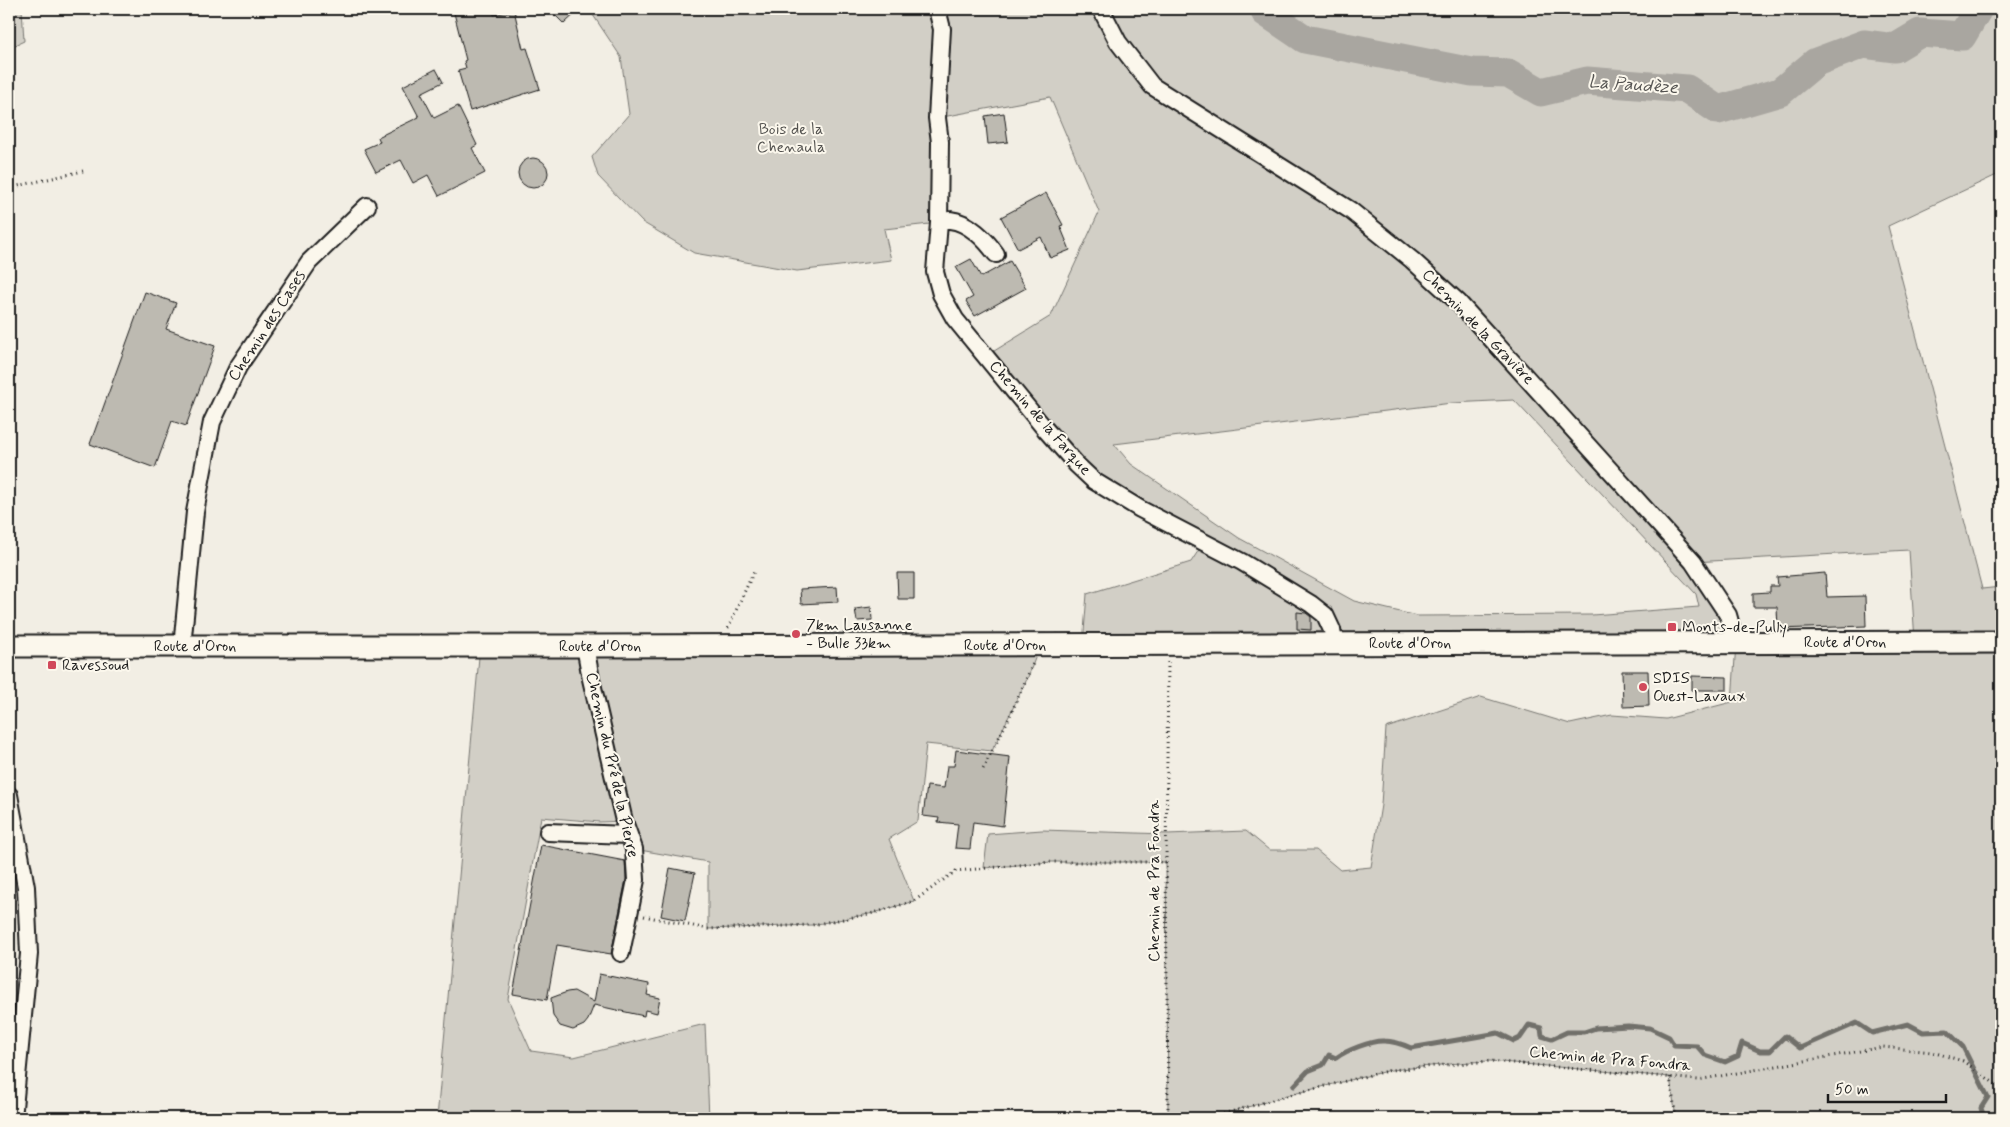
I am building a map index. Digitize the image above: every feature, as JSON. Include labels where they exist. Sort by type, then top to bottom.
[{"type":"main road","name":"Route d'Oron","points":[[9,646],[2001,642]]},
{"type":"street","name":"Chemin de la Farque","points":[[937,9],[942,29],[937,118],[940,142],[939,223],[935,272],[941,294],[955,320],[1072,460],[1094,481],[1140,509],[1242,562],[1312,604],[1325,615],[1332,630],[1334,644]]},
{"type":"street","name":"Chemin de la Gravière","points":[[1101,9],[1118,42],[1152,86],[1350,210],[1412,260],[1460,303],[1693,562],[1728,615],[1736,643]]},
{"type":"street","name":"Chemin des Cases","points":[[182,646],[195,512],[212,422],[238,367],[309,262],[367,206]]},
{"type":"street","points":[[939,223],[949,219],[963,224],[987,241],[996,254]]},
{"type":"street","name":"Chemin du Pré de la Pierre","points":[[586,646],[591,680],[628,835],[634,849],[636,880],[621,953]]},
{"type":"street","points":[[9,795],[26,887],[29,954],[13,1118]]},
{"type":"street","points":[[548,832],[628,835]]},
{"type":"path","points":[[9,188],[83,171]]},
{"type":"path","points":[[722,645],[730,622],[754,571]]},
{"type":"path","points":[[983,769],[1010,718],[1040,644]]},
{"type":"path","name":"Chemin de Pra Fondra","points":[[1169,644],[1166,862],[1169,1118]]},
{"type":"path","points":[[629,912],[708,929],[812,925],[874,913],[914,901],[956,871],[1051,862],[1166,862]]},
{"type":"path","name":"Chemin de Pra Fondra","points":[[1209,1118],[1297,1093],[1391,1070],[1490,1061],[1698,1080],[1883,1047],[1932,1052],[1963,1061],[2001,1088]]},
{"type":"path","points":[[1670,1077],[1676,1118]]},
{"type":"green space","points":[[9,9],[22,9],[24,41],[9,48]]},
{"type":"green space","name":"Bois de la Chenaula","points":[[589,9],[2001,9],[2001,173],[1888,226],[1982,589],[2001,587],[2001,1118],[1676,1118],[1670,1077],[1490,1061],[1391,1070],[1297,1093],[1209,1118],[1169,1118],[1166,862],[1051,862],[984,868],[988,834],[1042,830],[1167,834],[1246,831],[1269,850],[1316,850],[1340,870],[1371,867],[1381,805],[1386,728],[1481,697],[1570,724],[1612,715],[1666,719],[1732,702],[1736,643],[1083,644],[1087,594],[1191,562],[1204,542],[1094,481],[986,356],[1051,316],[1099,212],[1050,97],[937,118],[939,223],[884,229],[891,260],[797,271],[694,253],[642,222],[598,176],[592,157],[629,114],[621,57]],"holes":[[[1514,400],[1696,594],[1699,607],[1592,615],[1417,616],[1354,601],[1239,538],[1131,464],[1114,444],[1452,403]],[[1909,550],[1915,641],[1736,643],[1693,562]]]},
{"type":"green space","points":[[1040,645],[1028,677],[992,751],[926,744],[918,821],[889,839],[914,901],[874,913],[812,925],[708,929],[708,862],[634,849],[624,821],[600,822],[541,817],[508,999],[531,1051],[574,1057],[705,1024],[709,1118],[437,1118],[480,646]]},
{"type":"building","points":[[453,9],[493,9],[494,15],[514,10],[523,49],[527,48],[540,89],[470,111],[458,70],[466,68],[464,61],[466,60]]},
{"type":"building","points":[[549,9],[580,9],[564,24]]},
{"type":"building","points":[[436,69],[443,82],[421,93],[434,118],[458,106],[477,145],[472,148],[485,173],[439,196],[428,175],[413,183],[401,160],[376,172],[364,149],[380,142],[378,137],[419,117],[403,86]]},
{"type":"building","points":[[1004,113],[1008,142],[988,144],[985,116]]},
{"type":"building","points":[[533,158],[544,162],[548,173],[544,184],[533,188],[522,184],[518,173],[522,162]]},
{"type":"building","points":[[1046,193],[1063,225],[1060,226],[1070,250],[1050,258],[1041,237],[1018,249],[1001,217]]},
{"type":"building","points":[[971,259],[981,277],[1010,261],[1026,288],[975,316],[966,301],[973,297],[956,267]]},
{"type":"building","points":[[145,292],[176,303],[166,329],[215,346],[186,426],[172,421],[155,468],[90,444]]},
{"type":"building","points":[[897,573],[914,573],[914,599],[898,599]]},
{"type":"building","points":[[1825,573],[1827,597],[1865,596],[1866,626],[1778,629],[1777,607],[1753,607],[1753,593],[1770,592],[1770,586],[1778,586],[1777,577]]},
{"type":"building","points":[[837,587],[838,602],[801,604],[800,589]]},
{"type":"building","points":[[871,607],[872,620],[857,621],[855,609]]},
{"type":"building","points":[[1297,612],[1306,613],[1311,617],[1311,630],[1297,629]]},
{"type":"building","points":[[1622,671],[1648,671],[1649,706],[1623,707]]},
{"type":"building","points":[[1692,676],[1727,677],[1727,690],[1692,690]]},
{"type":"building","points":[[956,750],[1010,757],[1003,826],[973,822],[970,849],[955,848],[958,824],[938,822],[939,818],[923,816],[927,786],[944,788],[947,766],[954,766]]},
{"type":"building","points":[[541,845],[625,861],[626,879],[611,954],[557,945],[547,1000],[513,994]]},
{"type":"building","points":[[670,868],[695,873],[685,921],[661,916]]},
{"type":"building","points":[[599,974],[649,984],[647,995],[660,998],[657,1013],[645,1010],[644,1016],[594,1005],[584,1025],[573,1030],[560,1026],[553,1016],[551,998],[574,991],[594,1002]]},
{"type":"waterway","name":"La Paudèze","points":[[1264,9],[1265,12],[1305,39],[1472,72],[1508,73],[1541,92],[1587,81],[1687,89],[1718,110],[1780,92],[1816,62],[1864,44],[1895,48],[1920,33],[1962,36],[1978,9]]},
{"type":"waterway","points":[[1294,1086],[1308,1071],[1323,1065],[1329,1055],[1336,1058],[1352,1049],[1373,1042],[1391,1042],[1411,1048],[1498,1033],[1514,1041],[1520,1038],[1529,1025],[1541,1028],[1542,1036],[1552,1039],[1567,1032],[1584,1032],[1596,1028],[1628,1026],[1650,1028],[1669,1037],[1674,1045],[1697,1046],[1705,1055],[1725,1062],[1738,1056],[1742,1043],[1760,1051],[1770,1051],[1785,1036],[1800,1048],[1857,1023],[1872,1033],[1908,1024],[1923,1032],[1947,1031],[1963,1047],[1988,1097],[1981,1108],[1984,1118]]},
{"type":"place","name":"Monts-de-Pully","points":[[1672,627]]},
{"type":"place","name":"7km Lausanne - Bulle 33km","points":[[796,634]]},
{"type":"place","name":"Ravessoud","points":[[52,665]]},
{"type":"place","name":"SDIS Ouest-Lavaux","points":[[1643,687]]}]
